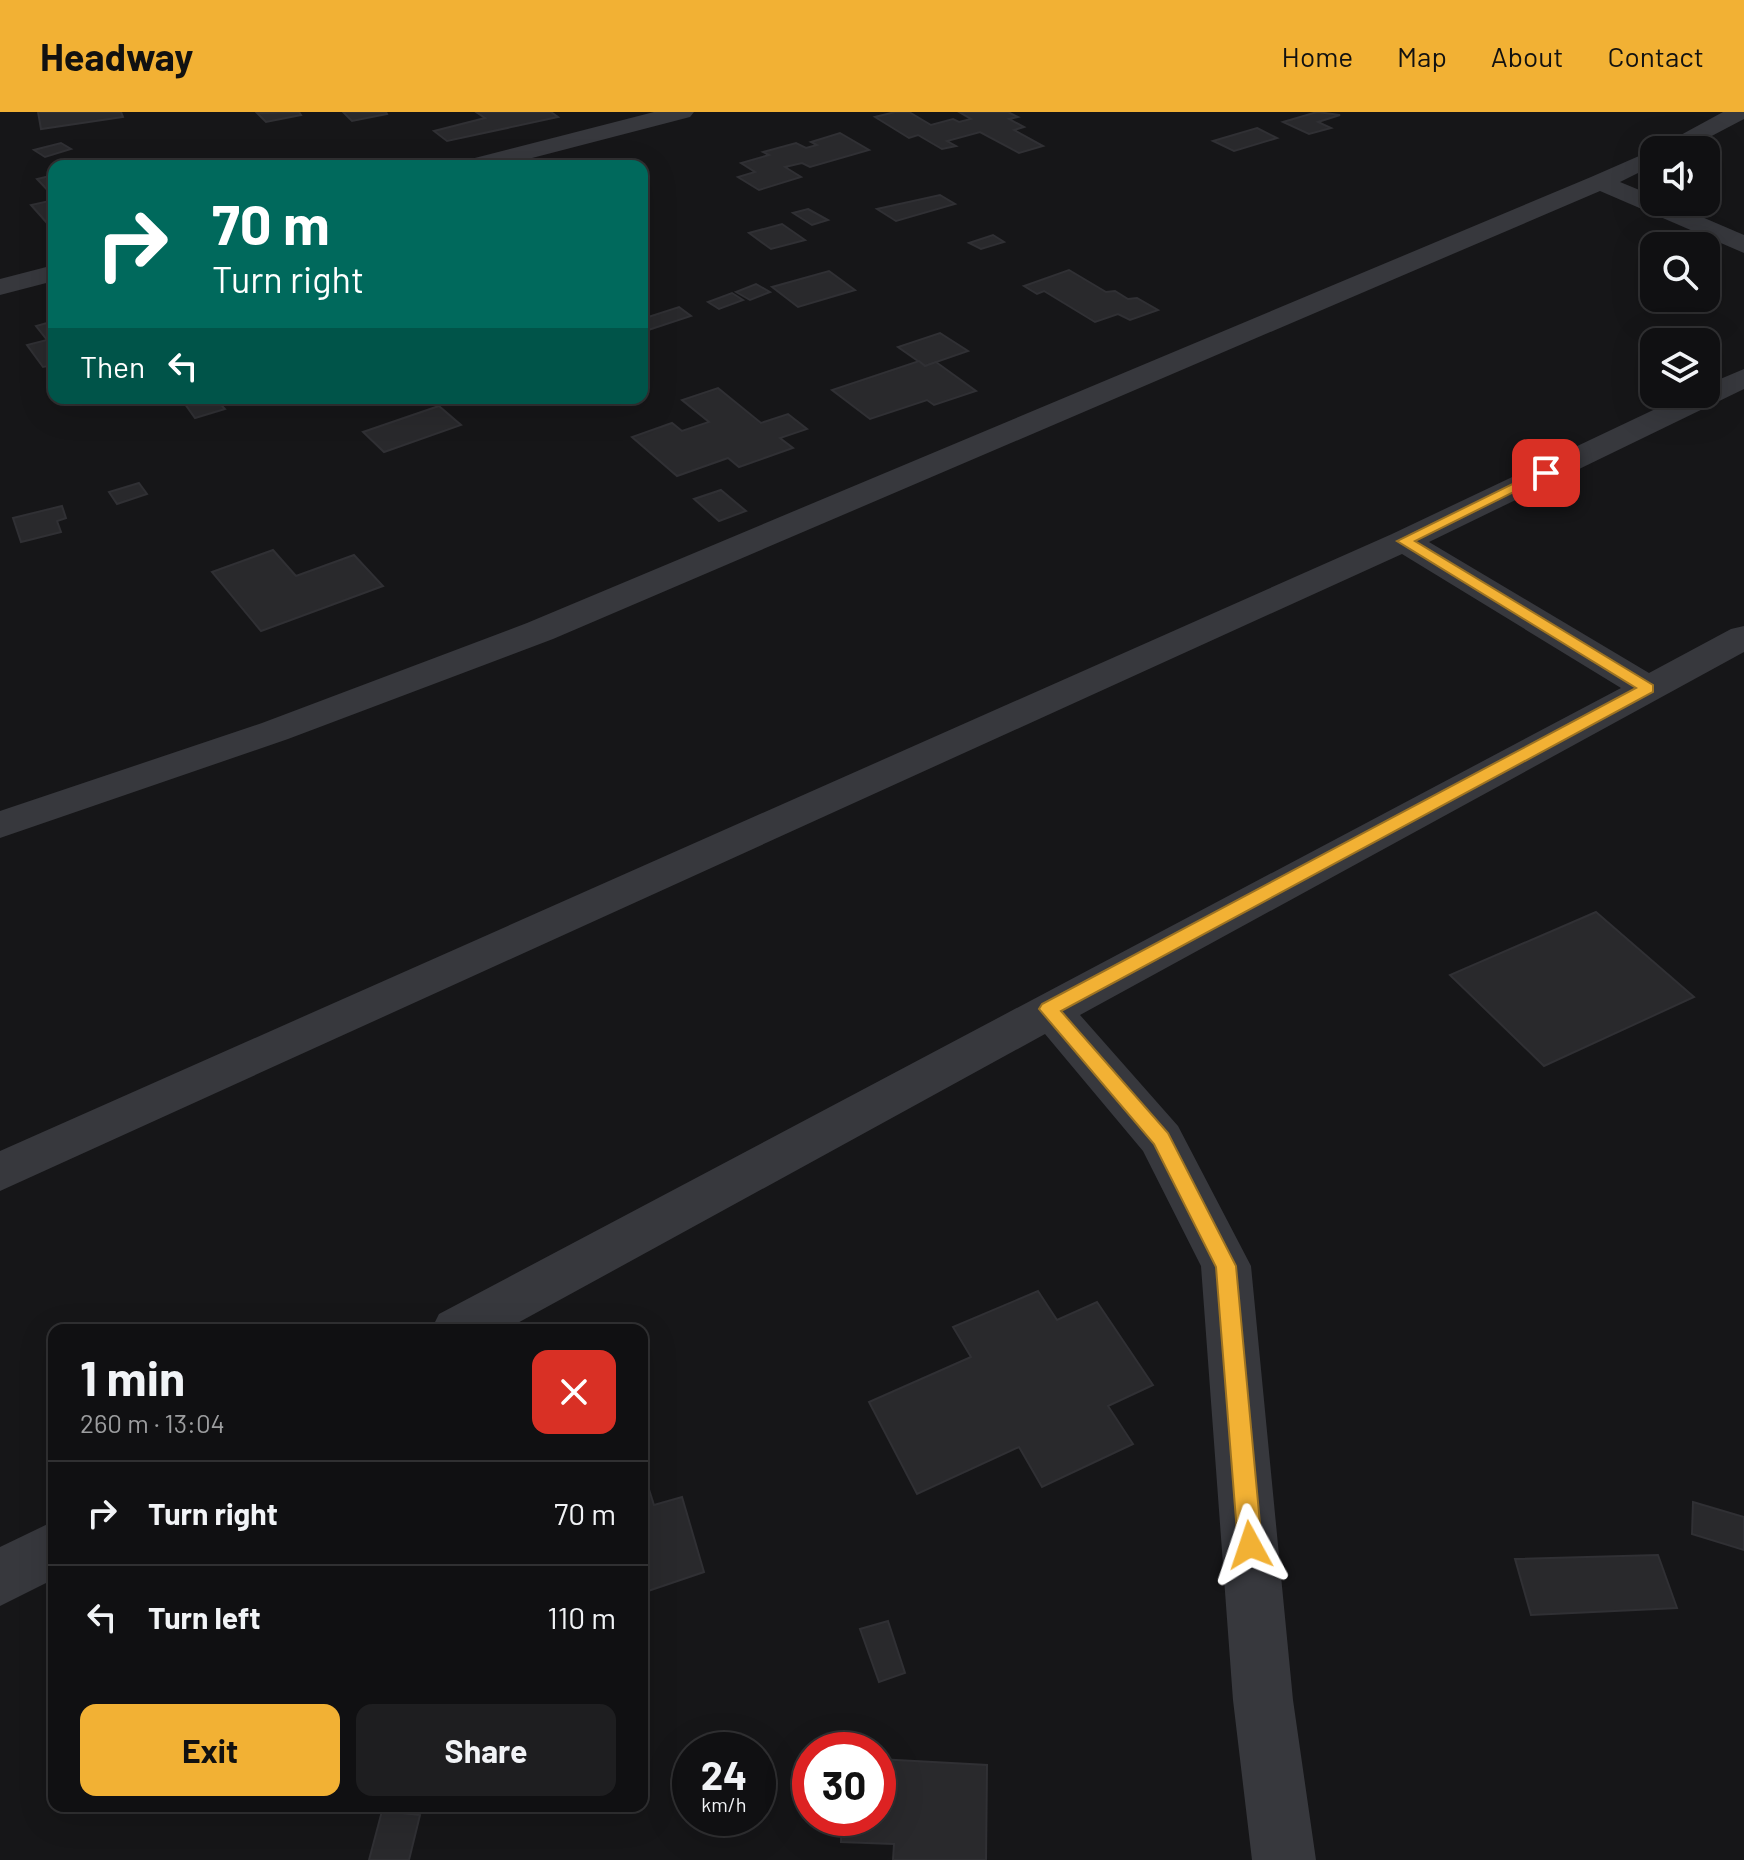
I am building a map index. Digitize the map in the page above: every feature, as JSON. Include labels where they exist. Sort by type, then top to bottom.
[{"type":"street","points":[[493,160],[647,116],[682,112]]},
{"type":"street","points":[[1695,136],[1733,118],[1735,112]]},
{"type":"street","points":[[0,825],[275,731],[540,631],[1640,163]]},
{"type":"street","points":[[1600,182],[1744,245]]},
{"type":"street","points":[[0,287],[48,275]]},
{"type":"street","points":[[0,1172],[1404,541],[1744,378]]},
{"type":"street","points":[[1404,541],[1648,688]]},
{"type":"street","points":[[468,1324],[1744,637]]},
{"type":"street","points":[[1049,1009],[1161,1139],[1226,1266],[1263,1700],[1284,1860]]},
{"type":"street","points":[[0,1578],[48,1551]]},
{"type":"building","points":[[38,112],[121,112],[123,117],[41,129]]},
{"type":"building","points":[[299,112],[301,115],[266,122],[257,113]]},
{"type":"building","points":[[343,112],[386,112],[387,114],[352,121]]},
{"type":"building","points":[[476,112],[551,112],[558,117],[447,141],[434,131],[485,118]]},
{"type":"building","points":[[909,112],[931,125],[953,119],[959,122],[971,119],[959,112],[1008,112],[1018,117],[1009,119],[1024,127],[1014,130],[1043,146],[1019,153],[980,132],[947,141],[956,146],[942,149],[918,135],[909,138],[875,117]]},
{"type":"building","points":[[1317,112],[1340,115],[1318,122],[1331,128],[1309,134],[1283,122]]},
{"type":"building","points":[[1257,128],[1277,138],[1234,151],[1213,141]]},
{"type":"building","points":[[840,133],[869,150],[810,167],[802,163],[785,167],[801,177],[759,190],[738,177],[755,172],[741,163],[769,155],[763,152],[796,143],[806,148],[817,145],[811,142]]},
{"type":"building","points":[[61,143],[71,149],[45,157],[34,150]]},
{"type":"building","points":[[48,176],[48,191],[37,179]]},
{"type":"building","points":[[940,195],[955,204],[896,221],[877,209]]},
{"type":"building","points":[[48,201],[48,223],[47,223],[31,205]]},
{"type":"building","points":[[808,209],[828,220],[812,225],[793,213]]},
{"type":"building","points":[[782,224],[805,240],[771,249],[749,233]]},
{"type":"building","points":[[993,235],[1004,242],[981,249],[969,243]]},
{"type":"building","points":[[1069,270],[1106,292],[1115,291],[1128,299],[1137,298],[1158,310],[1130,320],[1118,314],[1095,322],[1044,291],[1037,294],[1024,286]]},
{"type":"building","points":[[829,271],[855,290],[798,307],[772,287]]},
{"type":"building","points":[[756,284],[770,292],[750,300],[736,292]]},
{"type":"building","points":[[732,293],[743,300],[719,309],[708,302]]},
{"type":"building","points":[[679,307],[691,316],[648,330],[648,317]]},
{"type":"building","points":[[48,323],[48,366],[43,367],[27,345],[47,340],[36,326]]},
{"type":"building","points":[[940,333],[968,351],[925,366],[898,347]]},
{"type":"building","points":[[919,361],[925,366],[936,362],[976,391],[934,405],[927,400],[870,419],[832,390]]},
{"type":"building","points":[[718,388],[761,423],[788,414],[807,429],[780,438],[793,448],[739,467],[728,458],[677,476],[632,437],[672,423],[682,431],[709,422],[682,400]]},
{"type":"building","points":[[185,404],[220,404],[225,409],[195,418]]},
{"type":"building","points":[[439,406],[461,425],[384,452],[363,432]]},
{"type":"building","points":[[139,483],[147,494],[117,504],[109,492]]},
{"type":"building","points":[[721,490],[746,511],[719,521],[694,499]]},
{"type":"building","points":[[62,506],[66,518],[57,521],[61,532],[21,542],[13,518]]},
{"type":"building","points":[[273,550],[296,576],[354,555],[383,586],[261,631],[212,572]]},
{"type":"building","points":[[1596,912],[1694,997],[1544,1066],[1450,975]]},
{"type":"building","points":[[1038,1291],[1057,1320],[1097,1302],[1153,1385],[1108,1406],[1133,1444],[1042,1487],[1019,1447],[917,1494],[869,1402],[971,1357],[953,1327]]},
{"type":"building","points":[[648,1486],[654,1505],[682,1497],[704,1572],[648,1591]]},
{"type":"building","points":[[1693,1502],[1744,1517],[1744,1550],[1692,1534]]},
{"type":"building","points":[[1658,1555],[1677,1608],[1531,1615],[1515,1559]]},
{"type":"building","points":[[888,1621],[905,1673],[879,1682],[860,1629]]},
{"type":"building","points":[[896,1760],[987,1765],[986,1860],[893,1860],[894,1844],[841,1842],[841,1836],[896,1836]]},
{"type":"building","points":[[382,1812],[420,1815],[409,1860],[369,1860]]},
{"type":"route","points":[[1250,1545],[1226,1266],[1161,1139],[1049,1009],[1648,688],[1404,541],[1546,473]]}]
